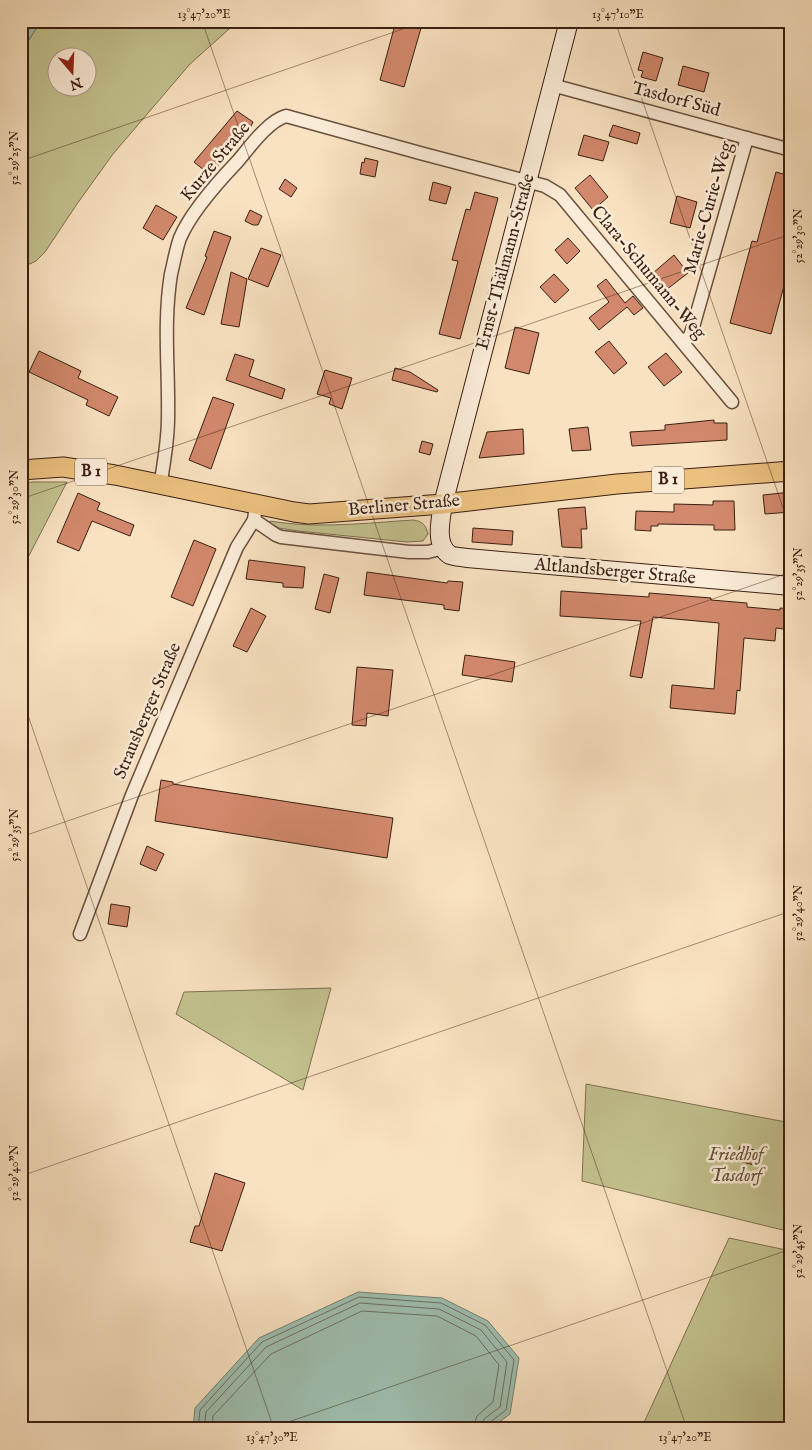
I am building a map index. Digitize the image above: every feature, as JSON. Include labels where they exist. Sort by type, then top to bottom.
[{"type":"main road","name":"Ernst-Thälmann-Straße","points":[[443,504],[569,21]]},
{"type":"main road","name":"Berliner Straße","points":[[21,470],[63,468],[115,475],[255,512],[309,514],[443,504],[617,484],[791,471]]},
{"type":"main road","points":[[443,504],[440,537],[443,548]]},
{"type":"main road","name":"Altlandsberger Straße","points":[[443,548],[450,555],[466,558],[791,586]]},
{"type":"street","name":"Tasdorf Süd","points":[[552,85],[791,150]]},
{"type":"street","name":"Kurze Straße","points":[[160,486],[164,465],[168,418],[167,300],[178,246],[190,220],[230,169],[264,131],[279,118],[291,117],[527,181]]},
{"type":"street","name":"Marie-Curie-Weg","points":[[683,342],[690,336],[693,327],[747,138]]},
{"type":"street","name":"Clara-Schumann-Weg","points":[[527,181],[545,186],[560,195],[732,402]]},
{"type":"street","points":[[255,512],[276,535],[282,537],[409,552],[428,552],[443,548]]},
{"type":"street","name":"Strausberger Straße","points":[[80,934],[132,794],[237,547],[255,512]]},
{"type":"green space","points":[[41,21],[238,21],[190,64],[113,154],[45,252],[36,261],[21,268],[21,52]]},
{"type":"green space","points":[[67,482],[21,571],[21,483]]},
{"type":"green space","points":[[413,520],[424,524],[428,534],[423,541],[407,542],[298,531],[279,528],[269,523],[270,521],[306,525],[342,525]]},
{"type":"green space","points":[[331,988],[303,1090],[176,1014],[184,992]]},
{"type":"green space","name":"Friedhof Tasdorf","points":[[586,1084],[791,1123],[791,1232],[582,1181]]},
{"type":"green space","points":[[729,1238],[791,1251],[791,1429],[641,1429]]},
{"type":"water","points":[[21,21],[41,21],[21,52]]},
{"type":"water","points":[[358,1292],[442,1298],[488,1321],[519,1358],[510,1414],[490,1429],[193,1429],[195,1408],[259,1338]]},
{"type":"building","points":[[396,21],[423,21],[404,87],[380,80]]},
{"type":"building","points":[[643,52],[663,58],[656,81],[641,77],[643,71],[638,70]]},
{"type":"building","points":[[683,66],[709,73],[704,92],[678,85]]},
{"type":"building","points":[[237,111],[253,122],[210,175],[194,162]]},
{"type":"building","points":[[613,125],[640,133],[637,144],[609,136]]},
{"type":"building","points":[[584,135],[609,142],[603,161],[578,155]]},
{"type":"building","points":[[365,158],[378,161],[375,177],[360,174],[362,162],[364,163]]},
{"type":"building","points":[[776,172],[791,176],[791,241],[788,251],[791,252],[791,260],[771,334],[730,323],[752,241],[757,242]]},
{"type":"building","points":[[590,175],[608,197],[593,210],[575,188]]},
{"type":"building","points":[[285,179],[297,188],[291,197],[279,189]]},
{"type":"building","points":[[433,182],[451,187],[446,204],[429,200]]},
{"type":"building","points":[[475,192],[498,198],[460,339],[439,334],[458,261],[452,260],[466,209],[470,210]]},
{"type":"building","points":[[677,196],[697,202],[690,228],[670,223]]},
{"type":"building","points":[[156,205],[177,217],[163,240],[143,228]]},
{"type":"building","points":[[250,210],[262,216],[258,225],[245,221]]},
{"type":"building","points":[[214,231],[231,237],[204,315],[186,308],[207,257],[205,256]]},
{"type":"building","points":[[568,238],[580,251],[567,264],[555,250]]},
{"type":"building","points":[[261,248],[281,255],[268,287],[248,279]]},
{"type":"building","points":[[674,255],[688,273],[666,290],[653,273]]},
{"type":"building","points":[[231,272],[247,279],[239,327],[221,324]]},
{"type":"building","points":[[554,274],[569,290],[555,303],[540,287]]},
{"type":"building","points":[[606,279],[625,303],[633,296],[643,308],[634,315],[627,307],[599,330],[589,318],[609,302],[597,286]]},
{"type":"building","points":[[515,327],[539,333],[529,374],[505,368]]},
{"type":"building","points":[[609,341],[627,363],[614,374],[595,352]]},
{"type":"building","points":[[39,351],[81,371],[78,378],[118,397],[109,416],[86,405],[88,400],[29,372]]},
{"type":"building","points":[[666,353],[682,372],[664,386],[648,367]]},
{"type":"building","points":[[235,354],[254,360],[249,376],[285,389],[282,399],[226,380]]},
{"type":"building","points":[[395,368],[410,372],[438,390],[437,392],[392,380]]},
{"type":"building","points":[[325,370],[352,378],[342,409],[329,404],[331,398],[317,394]]},
{"type":"building","points":[[213,397],[234,404],[211,469],[189,460]]},
{"type":"building","points":[[714,420],[714,423],[727,423],[727,440],[632,446],[630,432],[665,430],[665,425]]},
{"type":"building","points":[[588,427],[591,450],[572,451],[569,429]]},
{"type":"building","points":[[523,429],[524,454],[479,458],[487,432]]},
{"type":"building","points":[[422,441],[433,444],[430,455],[419,452]]},
{"type":"building","points":[[791,492],[791,512],[765,514],[763,495]]},
{"type":"building","points":[[78,493],[100,503],[97,510],[134,525],[130,536],[92,521],[79,551],[57,542]]},
{"type":"building","points":[[713,501],[734,501],[735,530],[714,530],[714,525],[658,524],[658,526],[651,526],[651,531],[635,530],[636,511],[674,512],[674,504],[713,505]]},
{"type":"building","points":[[585,507],[587,529],[581,529],[582,548],[562,547],[558,509]]},
{"type":"building","points":[[473,528],[513,531],[512,545],[472,542]]},
{"type":"building","points":[[194,540],[216,549],[193,606],[171,597]]},
{"type":"building","points":[[249,560],[305,567],[303,588],[283,587],[283,583],[246,579]]},
{"type":"building","points":[[367,572],[447,583],[448,581],[463,582],[459,611],[444,609],[444,605],[364,595]]},
{"type":"building","points":[[324,574],[339,578],[330,613],[315,609]]},
{"type":"building","points":[[561,591],[649,597],[649,593],[747,603],[747,607],[791,609],[791,630],[776,628],[775,641],[744,638],[740,691],[737,690],[735,714],[670,708],[672,685],[714,689],[719,623],[653,617],[642,678],[630,676],[641,621],[560,616]]},
{"type":"building","points":[[251,608],[266,616],[247,652],[233,646]]},
{"type":"building","points":[[465,655],[515,662],[512,682],[462,675]]},
{"type":"building","points":[[357,667],[393,670],[388,716],[367,713],[366,726],[352,725]]},
{"type":"building","points":[[161,780],[173,782],[173,784],[393,818],[387,858],[155,821]]},
{"type":"building","points":[[147,846],[164,854],[156,871],[140,864]]},
{"type":"building","points":[[111,904],[130,907],[127,927],[108,924]]},
{"type":"building","points":[[740,1146],[761,1152],[757,1166],[736,1160]]},
{"type":"building","points":[[215,1173],[245,1183],[222,1251],[190,1242],[195,1226],[199,1226]]}]
